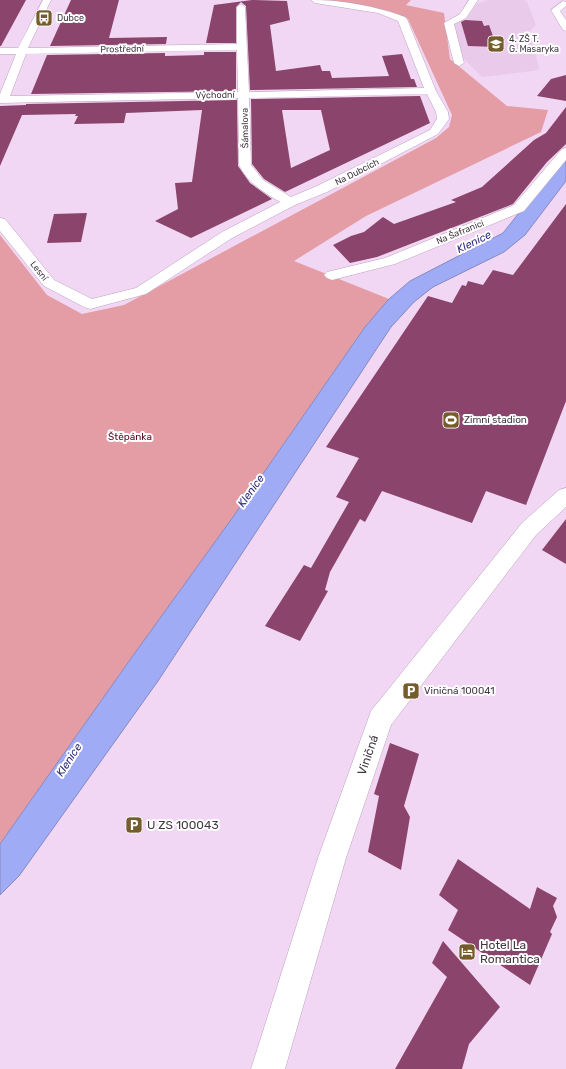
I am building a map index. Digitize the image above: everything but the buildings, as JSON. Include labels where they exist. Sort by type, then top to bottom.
[{"type":"street","points":[[2,100],[22,50],[47,0]]},
{"type":"street","name":"Na Dubcích","points":[[90,304],[141,291],[228,235],[290,202],[322,189],[434,132],[443,119],[442,112],[431,91],[402,19],[380,11],[315,0]]},
{"type":"street","points":[[459,63],[449,24],[463,16],[470,2],[474,0]]},
{"type":"street","points":[[562,4],[555,10],[566,28]]},
{"type":"street","name":"Šámalova","points":[[241,7],[245,165],[249,174],[257,181],[290,202]]},
{"type":"street","name":"Prostřední","points":[[0,51],[243,47]]},
{"type":"street","name":"Východní","points":[[2,100],[431,91]]},
{"type":"street","name":"Na Šafranici","points":[[332,275],[390,261],[519,208],[566,152]]},
{"type":"street","name":"Lesní","points":[[0,222],[48,283],[90,304]]},
{"type":"street","name":"Viničná","points":[[268,1069],[332,858],[380,720],[529,529],[566,495]]},
{"type":"shaded area","name":"4. ZŠ T. G. Masaryka","points":[[488,0],[524,0],[527,2],[536,25],[530,31],[539,69],[534,71],[482,77],[462,57],[453,22],[465,20],[477,4]]},
{"type":"green space","name":"Štěpánka","points":[[327,0],[411,0],[406,5],[444,13],[450,59],[507,106],[548,110],[541,132],[366,216],[294,261],[389,299],[365,327],[233,517],[0,844],[0,235],[47,295],[82,314],[124,305],[436,138],[449,127],[452,115],[408,19],[389,11]]},
{"type":"water","name":"Klenice","points":[[566,160],[566,181],[525,235],[504,252],[433,287],[414,302],[391,327],[158,681],[19,876],[0,895],[0,844],[233,517],[365,327],[389,299],[410,281],[503,233],[538,189]]},
{"type":"place","name":"Dubce","points":[[44,18]]},
{"type":"place","name":"4. ZŠ T. G. Masaryka","points":[[496,44]]},
{"type":"place","name":"Zimní stadion","points":[[451,420]]},
{"type":"place","name":"Viničná 100041","points":[[411,691]]},
{"type":"place","name":"U ZS 100043","points":[[134,825]]},
{"type":"place","name":"Hotel La Romantica","points":[[467,952]]}]
